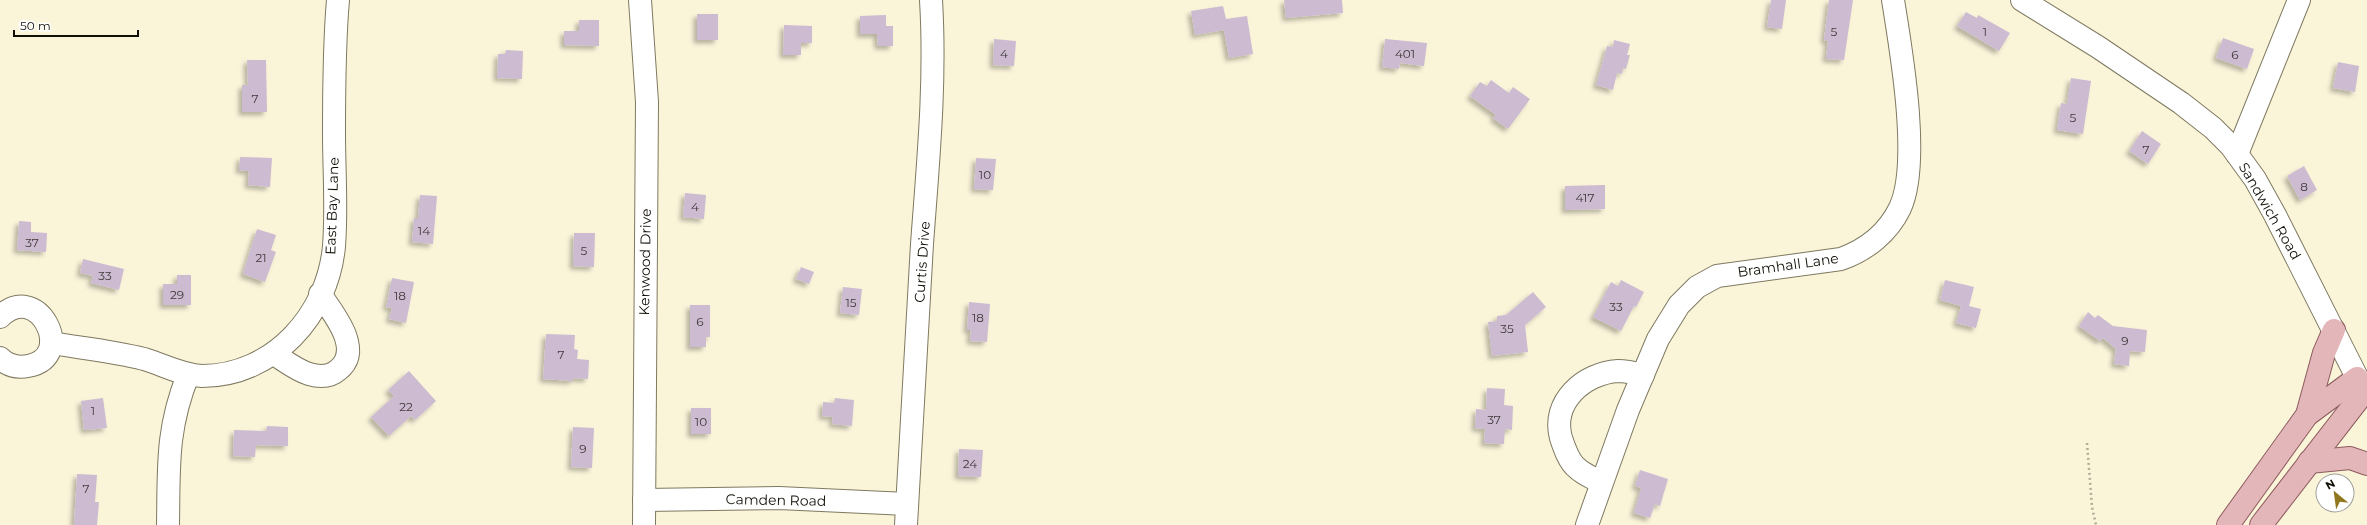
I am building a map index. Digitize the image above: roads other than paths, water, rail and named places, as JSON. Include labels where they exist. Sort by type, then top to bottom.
[{"type":"main road","points":[[2228,525],[2307,415],[2324,353],[2334,330]]},
{"type":"main road","points":[[2307,415],[2363,389]]},
{"type":"main road","points":[[2261,525],[2363,389]]},
{"type":"main road","points":[[2309,462],[2350,458],[2367,464]]},
{"type":"street","name":"East Bay Lane","points":[[51,343],[144,359],[188,375],[233,372],[258,364],[274,354],[303,325],[320,294],[334,247],[334,56],[338,0]]},
{"type":"street","name":"Kenwood Drive","points":[[640,0],[647,102],[644,525]]},
{"type":"street","name":"Curtis Drive","points":[[907,515],[922,243],[930,157],[934,45],[930,0]]},
{"type":"street","name":"Bramhall Lane","points":[[1587,525],[1600,482],[1658,339],[1679,305],[1697,287],[1717,276],[1740,271],[1841,259],[1858,253],[1874,241],[1900,209],[1905,192],[1908,170],[1903,60],[1893,0]]},
{"type":"street","name":"Sandwich Road","points":[[2022,0],[2098,47],[2188,108],[2217,132],[2237,154],[2269,203],[2363,389]]},
{"type":"street","points":[[2237,154],[2299,0]]},
{"type":"street","points":[[274,354],[300,370],[315,375],[333,374],[342,366],[349,354],[347,342],[337,320],[320,294]]},
{"type":"street","points":[[0,317],[11,310],[20,308],[37,312],[49,325],[51,343],[44,357],[31,366],[15,367],[0,358]]},
{"type":"street","points":[[1600,482],[1576,468],[1564,447],[1558,427],[1565,400],[1580,384],[1602,374],[1619,371],[1643,375]]},
{"type":"street","points":[[168,525],[167,480],[171,432],[175,409],[188,375]]},
{"type":"street","name":"Camden Road","points":[[644,500],[779,498],[907,515]]}]
